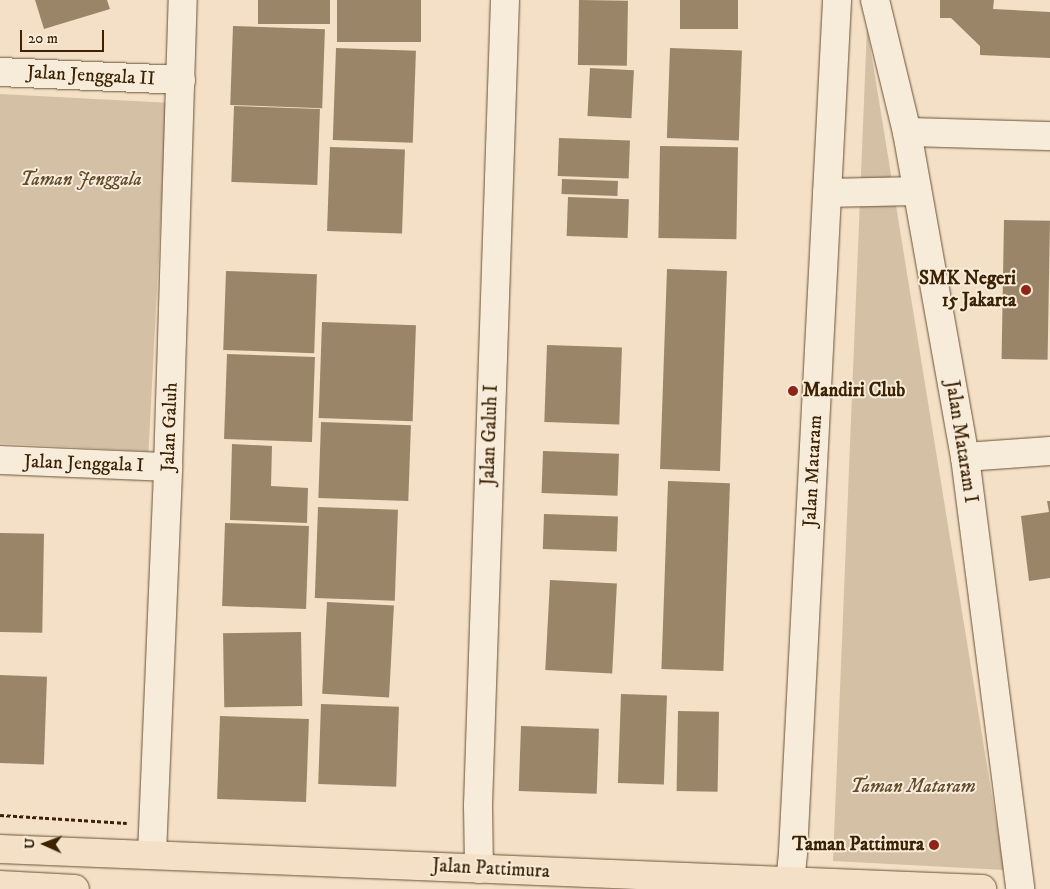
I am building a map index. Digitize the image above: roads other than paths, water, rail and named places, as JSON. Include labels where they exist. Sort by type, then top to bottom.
[{"type":"main road","name":"Jalan Pattimura","points":[[0,848],[982,889]]},
{"type":"main road","points":[[0,885],[75,889]]},
{"type":"street","name":"Jalan Galuh","points":[[152,854],[168,467],[183,0]]},
{"type":"street","name":"Jalan Galuh I","points":[[479,869],[478,805],[505,0]]},
{"type":"street","name":"Jalan Mataram","points":[[790,882],[836,0]]},
{"type":"street","name":"Jalan Mataram I","points":[[875,0],[907,132],[965,457],[1020,889]]},
{"type":"street","name":"Jalan Jenggala II","points":[[0,72],[181,80]]},
{"type":"street","points":[[907,132],[1050,136]]},
{"type":"street","points":[[827,193],[917,191]]},
{"type":"street","points":[[965,457],[1050,451]]},
{"type":"street","name":"Jalan Jenggala I","points":[[0,460],[168,467]]},
{"type":"place","name":"SMK Negeri 15 Jakarta","points":[[1026,290]]},
{"type":"place","name":"Mandiri Club","points":[[793,391]]},
{"type":"place","name":"Taman Pattimura","points":[[934,845]]},
{"type":"park label","name":"Taman Jenggala","points":[[81,180]]},
{"type":"park label","name":"Taman Mataram","points":[[913,787]]}]
